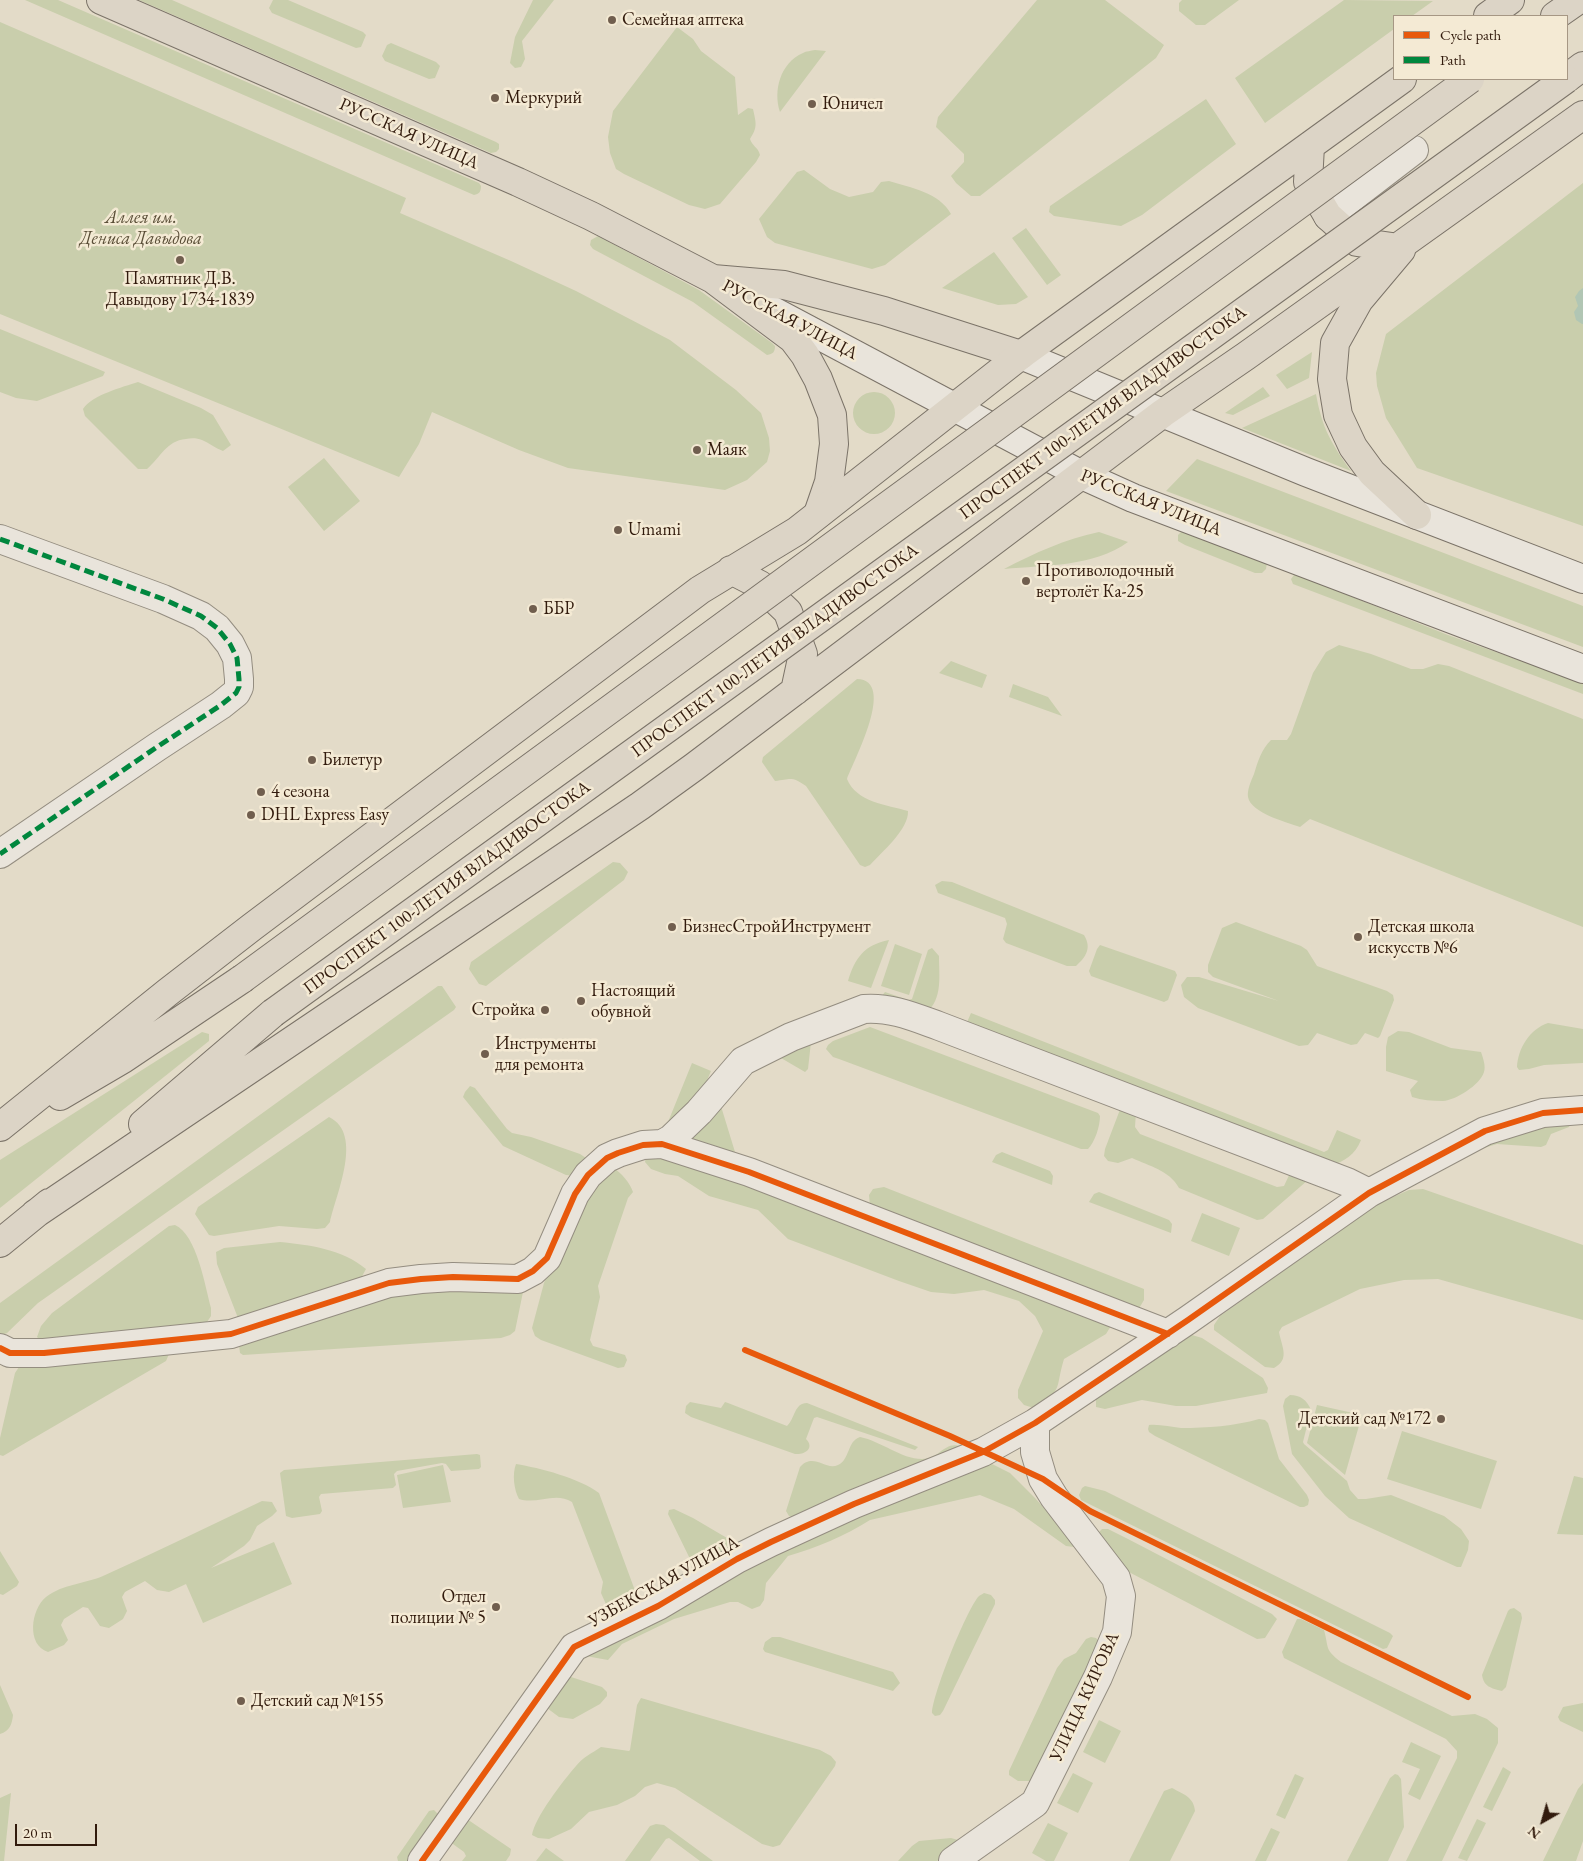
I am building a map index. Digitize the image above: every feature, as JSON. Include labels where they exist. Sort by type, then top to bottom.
[{"type":"main road","name":"РУССКАЯ УЛИЦА","points":[[101,0],[526,186],[591,216],[713,279],[784,285],[884,311],[1021,355]]},
{"type":"main road","points":[[1489,15],[1510,0]]},
{"type":"main road","points":[[1557,15],[1578,0]]},
{"type":"main road","name":"ПРОСПЕКТ 100-ЛЕТИЯ ВЛАДИВОСТОКА","points":[[1568,77],[1583,66]]},
{"type":"main road","points":[[0,1127],[252,927],[700,590],[797,531],[1021,355],[1401,80]]},
{"type":"main road","points":[[0,1131],[123,1060],[242,979],[1469,80]]},
{"type":"main road","name":"ПРОСПЕКТ 100-ЛЕТИЯ ВЛАДИВОСТОКА","points":[[0,1243],[273,1013],[1563,80]]},
{"type":"main road","points":[[35,1214],[632,812],[1163,413],[1405,244],[1583,115]]},
{"type":"main road","points":[[1310,146],[1308,182],[1328,216],[1357,242],[1405,244]]},
{"type":"main road","points":[[1405,244],[1359,300],[1335,343],[1332,379],[1338,416],[1353,447],[1372,473],[1417,515]]},
{"type":"main road","points":[[713,279],[793,339],[805,355],[818,379],[832,415],[834,444],[829,482],[818,514]]},
{"type":"main road","points":[[731,570],[760,585],[788,612],[803,654],[795,691]]},
{"type":"street","points":[[1328,216],[1414,150]]},
{"type":"street","name":"РУССКАЯ УЛИЦА","points":[[713,279],[1082,475],[1133,498],[1583,669]]},
{"type":"street","name":"РУССКАЯ УЛИЦА","points":[[1021,355],[1306,472],[1583,579]]},
{"type":"street","points":[[0,539],[156,597],[201,616],[218,628],[230,644],[237,658],[240,679],[236,693],[221,705],[0,854]]},
{"type":"street","points":[[662,1144],[680,1132],[743,1061],[791,1037],[864,1008],[892,1009],[1118,1093],[1347,1182],[1369,1193]]},
{"type":"street","name":"УЗБЕКСКАЯ УЛИЦА","points":[[422,1861],[574,1647],[658,1606],[737,1559],[771,1542],[854,1504],[982,1452],[1035,1423],[1168,1334],[1369,1193],[1485,1131],[1544,1113],[1583,1110]]},
{"type":"street","points":[[0,1348],[10,1353],[44,1353],[231,1334],[389,1283],[453,1277],[518,1279],[533,1271],[547,1258],[575,1194],[588,1175],[607,1158],[618,1153],[643,1145],[662,1144],[749,1172],[1168,1334]]},
{"type":"street","name":"УЛИЦА КИРОВА","points":[[953,1861],[1035,1803],[1098,1677],[1117,1632],[1121,1596],[1116,1578],[1054,1497],[1043,1479],[1035,1452],[1035,1423]]},
{"type":"green space","points":[[25,0],[58,0],[479,183],[481,186],[480,191],[474,195]]},
{"type":"green space","points":[[139,0],[172,0],[496,142],[499,144],[499,149],[491,153]]},
{"type":"green space","points":[[273,0],[288,0],[363,32],[366,35],[361,47],[356,48],[272,13],[269,8]]},
{"type":"green space","points":[[533,0],[554,0],[522,41],[525,59],[521,67],[515,68],[510,63],[515,37]]},
{"type":"green space","points":[[1037,0],[1105,0],[1164,45],[1156,58],[980,196],[971,196],[951,176],[964,162],[964,154],[936,127],[938,117]]},
{"type":"green space","points":[[1182,0],[1239,0],[1205,25],[1196,25],[1179,11],[1179,3]]},
{"type":"green space","points":[[1344,0],[1433,1],[1413,15],[1393,15],[1393,30],[1265,123],[1235,78]]},
{"type":"green space","name":"Аллея им. Дениса Давыдова","points":[[0,22],[406,198],[400,213],[576,291],[670,340],[736,390],[761,413],[769,438],[770,451],[767,462],[747,480],[725,490],[568,468],[519,450],[432,412],[419,444],[399,477],[0,314]]},
{"type":"green space","points":[[677,27],[693,39],[701,51],[735,77],[738,115],[748,108],[753,109],[755,121],[755,128],[750,139],[760,155],[720,204],[705,209],[689,205],[624,174],[616,169],[610,153],[608,137],[613,111]]},
{"type":"green space","points":[[391,43],[436,62],[440,66],[435,78],[429,79],[385,61],[382,56],[387,45]]},
{"type":"green space","points":[[826,51],[780,112],[777,95],[780,78],[789,63],[795,58],[804,52]]},
{"type":"green space","points":[[1206,99],[1236,144],[1142,215],[1121,226],[1054,216],[1049,212],[1050,206]]},
{"type":"green space","points":[[804,170],[830,189],[849,197],[873,192],[881,182],[889,181],[906,186],[932,196],[946,207],[951,214],[885,265],[872,269],[775,243],[767,237],[759,219],[797,172]]},
{"type":"green space","points":[[1583,183],[1583,526],[1417,468],[1386,418],[1377,386],[1376,373],[1386,334]]},
{"type":"green space","points":[[1026,228],[1061,275],[1047,285],[1012,238]]},
{"type":"green space","points":[[598,236],[699,290],[772,343],[775,346],[774,351],[767,355],[693,302],[593,249],[590,245],[591,240]]},
{"type":"green space","points":[[994,252],[1028,297],[1016,304],[998,305],[942,288]]},
{"type":"green space","points":[[0,329],[105,372],[103,376],[37,401],[16,398],[0,392]]},
{"type":"green space","points":[[1312,352],[1309,378],[1287,389],[1276,375]]},
{"type":"green space","points":[[138,382],[201,408],[213,415],[231,445],[223,451],[198,439],[179,440],[169,446],[147,469],[138,469],[85,416],[83,409],[87,404],[100,396]]},
{"type":"green space","points":[[1263,387],[1270,396],[1233,415],[1225,413]]},
{"type":"green space","points":[[870,392],[878,392],[889,398],[895,413],[889,428],[878,434],[870,434],[859,428],[853,417],[853,409],[859,398]]},
{"type":"green space","points":[[1316,394],[1328,435],[1351,471],[1242,428]]},
{"type":"green space","points":[[324,458],[360,501],[324,531],[288,487]]},
{"type":"green space","points":[[1197,459],[1583,606],[1583,647],[1166,491]]},
{"type":"green space","points":[[1182,531],[1267,563],[1266,569],[1262,573],[1255,573],[1185,545],[1178,541],[1178,535]]},
{"type":"green space","points":[[1099,532],[1128,542],[1100,556],[1084,560],[1004,569],[1050,547],[1074,538]]},
{"type":"green space","points":[[1294,575],[1448,635],[1583,683],[1583,694],[1293,584],[1291,579]]},
{"type":"green space","points":[[1339,645],[1371,654],[1411,669],[1423,669],[1438,664],[1449,666],[1583,719],[1583,927],[1310,819],[1300,827],[1278,820],[1255,808],[1248,797],[1249,788],[1262,752],[1271,740],[1287,740],[1291,734],[1313,673],[1326,652]]},
{"type":"green space","points":[[951,661],[987,675],[982,688],[939,673]]},
{"type":"green space","points":[[857,679],[868,683],[873,692],[873,706],[864,739],[847,779],[851,787],[865,798],[908,811],[900,833],[870,865],[865,867],[860,865],[806,786],[791,779],[775,781],[762,762],[763,757]]},
{"type":"green space","points":[[1013,684],[1048,697],[1062,716],[1009,697]]},
{"type":"green space","points":[[613,862],[620,863],[628,872],[624,880],[486,986],[479,984],[469,969],[471,962]]},
{"type":"green space","points":[[942,881],[952,882],[1084,935],[1088,944],[1085,956],[1076,966],[1067,966],[1006,943],[1003,939],[1007,924],[1005,918],[938,893],[935,885]]},
{"type":"green space","points":[[1236,922],[1301,946],[1307,950],[1317,966],[1387,991],[1393,995],[1394,1000],[1380,1036],[1378,1038],[1365,1033],[1357,1044],[1351,1045],[1317,1033],[1308,1045],[1299,1046],[1198,1008],[1184,997],[1181,985],[1187,977],[1199,977],[1279,1001],[1213,977],[1208,972],[1208,965],[1222,928]]},
{"type":"green space","points":[[889,940],[871,988],[848,981],[857,959],[867,949],[880,942]]},
{"type":"green space","points":[[895,944],[922,954],[909,995],[881,986]]},
{"type":"green space","points":[[1100,945],[1175,971],[1177,975],[1168,1000],[1164,1002],[1091,976],[1089,971]]},
{"type":"green space","points":[[932,948],[939,956],[939,987],[935,1001],[926,1013],[880,998],[885,992],[908,1000],[912,999],[928,950]]},
{"type":"green space","points":[[438,986],[442,986],[456,1007],[454,1010],[38,1303],[7,1333],[0,1336],[0,1303]]},
{"type":"green space","points":[[971,1013],[1324,1152],[1328,1150],[1337,1130],[1361,1140],[1356,1150],[1349,1157],[1330,1166],[965,1027]]},
{"type":"green space","points":[[1548,1023],[1583,1029],[1583,1063],[1544,1065],[1519,1070],[1517,1067],[1518,1060],[1526,1040],[1536,1030]]},
{"type":"green space","points":[[870,1027],[1098,1113],[1100,1116],[1097,1134],[1088,1149],[1081,1149],[833,1057],[826,1049],[833,1041]]},
{"type":"green space","points":[[1398,1031],[1409,1032],[1451,1048],[1481,1052],[1485,1067],[1482,1077],[1473,1087],[1448,1100],[1431,1101],[1412,1097],[1410,1090],[1418,1081],[1386,1071],[1388,1037]]},
{"type":"green space","points":[[202,1032],[209,1034],[209,1041],[0,1208],[0,1160]]},
{"type":"green space","points":[[811,1042],[808,1069],[805,1072],[781,1058],[781,1054]]},
{"type":"green space","points":[[692,1063],[711,1071],[695,1109],[677,1123],[668,1122]]},
{"type":"green space","points":[[470,1086],[475,1088],[512,1133],[531,1137],[580,1154],[586,1158],[586,1165],[576,1176],[566,1175],[503,1146],[463,1097]]},
{"type":"green space","points":[[720,1103],[735,1152],[732,1158],[684,1142]]},
{"type":"green space","points":[[1121,1107],[1136,1112],[1135,1127],[1140,1134],[1277,1187],[1284,1186],[1291,1171],[1308,1180],[1263,1219],[1257,1220],[1179,1188],[1164,1173],[1132,1158],[1118,1163],[1108,1161],[1104,1156],[1105,1149]]},
{"type":"green space","points":[[329,1117],[339,1125],[345,1137],[346,1150],[342,1181],[330,1222],[325,1228],[279,1226],[214,1236],[209,1235],[195,1214],[198,1207]]},
{"type":"green space","points":[[1545,1121],[1570,1124],[1569,1127],[1551,1134],[1546,1145],[1541,1147],[1497,1144],[1464,1154]]},
{"type":"green space","points":[[661,1147],[1114,1321],[1106,1334],[1064,1359],[1057,1388],[1050,1397],[1034,1408],[1024,1405],[1018,1398],[1018,1390],[1043,1331],[1035,1316],[1019,1301],[984,1290],[954,1294],[931,1292],[788,1239],[758,1210],[709,1196],[678,1176],[651,1169],[645,1162],[646,1155]]},
{"type":"green space","points":[[1002,1152],[1050,1171],[1053,1176],[1052,1185],[992,1162],[996,1155]]},
{"type":"green space","points":[[613,1168],[625,1178],[633,1192],[628,1198],[598,1286],[600,1297],[590,1340],[593,1346],[625,1355],[627,1360],[624,1367],[618,1368],[541,1340],[535,1336],[532,1328],[544,1283],[562,1237],[579,1202]]},
{"type":"green space","points":[[884,1187],[1144,1289],[1144,1300],[1135,1315],[870,1206],[869,1195],[873,1189]]},
{"type":"green space","points":[[1423,1189],[1583,1245],[1583,1320],[1438,1279],[1404,1280],[1360,1289],[1282,1327],[1279,1332],[1284,1353],[1282,1361],[1274,1368],[1265,1367],[1214,1330],[1214,1325],[1220,1316],[1377,1204],[1409,1190]]},
{"type":"green space","points":[[1099,1192],[1169,1220],[1172,1224],[1171,1233],[1089,1202],[1094,1194]]},
{"type":"green space","points":[[1202,1213],[1240,1228],[1229,1256],[1191,1241]]},
{"type":"green space","points":[[175,1225],[189,1239],[203,1275],[211,1308],[211,1316],[205,1325],[41,1341],[37,1337],[41,1326],[52,1313],[169,1226]]},
{"type":"green space","points":[[280,1242],[336,1252],[357,1262],[366,1269],[359,1282],[238,1318],[217,1264],[216,1252],[224,1248]]},
{"type":"green space","points":[[420,1288],[521,1290],[523,1292],[515,1331],[501,1338],[243,1355],[240,1353],[239,1345],[242,1339]]},
{"type":"green space","points":[[1192,1335],[1202,1338],[1263,1378],[1268,1388],[1267,1393],[1196,1406],[1176,1406],[1142,1400],[1105,1409],[1096,1407],[1096,1398],[1182,1338]]},
{"type":"green space","points":[[169,1354],[166,1361],[3,1456],[0,1455],[0,1438],[15,1373],[21,1364]]},
{"type":"green space","points":[[1290,1395],[1303,1399],[1311,1410],[1304,1444],[1347,1481],[1350,1490],[1358,1499],[1391,1495],[1444,1516],[1461,1529],[1469,1541],[1468,1550],[1461,1567],[1457,1567],[1349,1518],[1325,1496],[1292,1454],[1283,1406],[1285,1399]]},
{"type":"green space","points":[[690,1402],[721,1408],[725,1402],[787,1426],[797,1408],[807,1403],[918,1447],[915,1450],[817,1417],[814,1418],[806,1439],[809,1442],[808,1450],[795,1454],[691,1417],[685,1413],[686,1406]]},
{"type":"green space","points":[[1317,1405],[1362,1415],[1345,1475],[1307,1443]]},
{"type":"green space","points":[[1259,1419],[1265,1420],[1268,1423],[1279,1459],[1307,1495],[1308,1505],[1300,1507],[1155,1436],[1148,1429],[1149,1425],[1201,1428],[1231,1425]]},
{"type":"green space","points":[[1402,1431],[1497,1461],[1481,1509],[1387,1479]]},
{"type":"green space","points":[[860,1437],[906,1456],[922,1459],[934,1456],[947,1447],[958,1446],[965,1448],[795,1518],[789,1516],[786,1511],[800,1467],[810,1461],[829,1466],[842,1463],[853,1442]]},
{"type":"green space","points":[[480,1455],[481,1467],[479,1469],[451,1471],[446,1464],[442,1463],[397,1471],[394,1474],[396,1485],[393,1488],[321,1494],[319,1497],[322,1511],[320,1514],[292,1518],[286,1516],[280,1473],[284,1470]]},
{"type":"green space","points":[[984,1460],[1010,1473],[1075,1543],[1074,1547],[1066,1546],[1014,1509],[980,1495],[870,1520],[830,1541],[788,1556],[766,1583],[764,1600],[760,1606],[752,1609],[738,1602],[730,1602],[674,1619],[622,1644],[608,1660],[580,1655],[741,1565]]},
{"type":"green space","points":[[516,1464],[570,1478],[599,1493],[637,1596],[636,1601],[615,1612],[609,1611],[601,1593],[603,1582],[572,1502],[559,1498],[519,1499],[514,1482]]},
{"type":"green space","points":[[443,1465],[451,1502],[403,1508],[397,1475]]},
{"type":"green space","points":[[1574,1476],[1583,1478],[1583,1535],[1557,1534]]},
{"type":"green space","points":[[1085,1486],[1105,1491],[1390,1633],[1393,1636],[1387,1648],[1383,1649],[1081,1500],[1079,1495]]},
{"type":"green space","points":[[262,1501],[272,1502],[277,1511],[257,1526],[250,1540],[244,1546],[211,1568],[274,1542],[292,1584],[203,1623],[186,1584],[169,1592],[157,1590],[145,1581],[125,1592],[122,1597],[127,1611],[123,1619],[109,1628],[100,1626],[88,1608],[83,1607],[64,1619],[61,1625],[68,1640],[64,1645],[48,1652],[36,1642],[33,1626],[34,1618],[46,1597],[59,1589],[103,1576]]},
{"type":"green space","points":[[674,1509],[727,1538],[729,1544],[727,1550],[699,1567],[694,1567],[668,1514],[669,1510]]},
{"type":"green space","points":[[1102,1529],[1108,1529],[1128,1539],[1272,1614],[1277,1619],[1265,1638],[1257,1639],[1125,1570],[1101,1537],[1099,1532]]},
{"type":"green space","points":[[0,1551],[19,1582],[17,1586],[3,1595],[0,1594]]},
{"type":"green space","points":[[984,1593],[991,1595],[995,1600],[995,1604],[943,1711],[940,1715],[935,1716],[932,1713],[934,1703],[950,1654],[972,1606],[978,1597]]},
{"type":"green space","points":[[1514,1608],[1521,1613],[1522,1618],[1506,1687],[1502,1691],[1486,1685],[1482,1675],[1508,1611]]},
{"type":"green space","points":[[1297,1619],[1301,1619],[1324,1630],[1329,1651],[1341,1662],[1452,1716],[1475,1714],[1487,1719],[1498,1728],[1498,1743],[1442,1861],[1406,1861],[1457,1758],[1457,1751],[1446,1739],[1284,1658],[1282,1652]]},
{"type":"green space","points":[[772,1637],[780,1637],[893,1672],[900,1683],[893,1691],[765,1652],[763,1649],[765,1642]]},
{"type":"green space","points":[[1091,1637],[1099,1641],[1100,1650],[1034,1781],[1018,1781],[1009,1775],[1009,1771],[1057,1668],[1064,1659],[1076,1653],[1086,1639]]},
{"type":"green space","points":[[571,1677],[602,1687],[607,1692],[607,1696],[600,1704],[573,1719],[559,1717],[547,1708],[565,1678]]},
{"type":"green space","points":[[0,1685],[13,1715],[10,1727],[0,1734]]},
{"type":"green space","points":[[641,1698],[820,1750],[831,1756],[836,1762],[835,1766],[780,1845],[773,1847],[762,1844],[675,1788],[657,1783],[645,1787],[635,1796],[617,1805],[589,1812],[571,1829],[549,1839],[538,1838],[532,1835],[538,1819],[550,1799],[581,1760],[601,1747],[630,1750],[637,1705]]},
{"type":"green space","points":[[1583,1703],[1583,1732],[1560,1721],[1558,1717],[1563,1707]]},
{"type":"green space","points":[[1099,1720],[1121,1731],[1105,1763],[1083,1752]]},
{"type":"green space","points":[[1411,1742],[1441,1756],[1420,1800],[1408,1794],[1420,1769],[1402,1762]]},
{"type":"green space","points":[[1503,1767],[1511,1772],[1492,1811],[1483,1807]]},
{"type":"green space","points":[[1073,1773],[1093,1783],[1078,1813],[1057,1803]]},
{"type":"green space","points":[[1295,1774],[1304,1778],[1285,1819],[1276,1815]]},
{"type":"green space","points":[[1395,1774],[1401,1779],[1404,1827],[1388,1861],[1347,1861],[1390,1778]]},
{"type":"green space","points":[[1583,1783],[1583,1841],[1576,1861],[1543,1861],[1578,1789]]},
{"type":"green space","points":[[1172,1788],[1184,1794],[1193,1802],[1195,1811],[1170,1861],[1129,1861],[1164,1791]]},
{"type":"green space","points":[[11,1793],[4,1861],[0,1861],[0,1798]]},
{"type":"green space","points":[[434,1810],[439,1815],[411,1861],[398,1861],[397,1857],[429,1811]]},
{"type":"green space","points":[[464,1817],[511,1849],[506,1861],[462,1861],[466,1856],[464,1852],[446,1839]]},
{"type":"green space","points":[[1477,1819],[1486,1823],[1467,1861],[1458,1858]]},
{"type":"green space","points":[[1048,1823],[1068,1833],[1054,1861],[1046,1861],[1032,1853]]},
{"type":"green space","points":[[656,1824],[664,1825],[713,1861],[700,1861],[669,1838],[666,1839],[650,1861],[625,1861],[650,1826]]},
{"type":"green space","points":[[1271,1828],[1280,1832],[1266,1861],[1255,1861]]},
{"type":"green space","points":[[951,1838],[958,1840],[955,1846],[937,1861],[898,1861],[919,1841]]},
{"type":"green space","points":[[546,1848],[564,1861],[536,1861]]},
{"type":"shaded area","points":[[1583,288],[1582,324],[1576,320],[1574,312],[1578,306],[1575,297]]},
{"type":"marked path","points":[[0,539],[163,599],[201,616],[217,628],[230,644],[237,658],[239,679],[239,687],[236,693],[221,705],[0,854]]},
{"type":"cycle path","points":[[422,1861],[574,1647],[658,1606],[737,1559],[771,1542],[854,1504],[983,1452],[1035,1423],[1188,1320],[1369,1193],[1485,1131],[1543,1113],[1583,1110]]},
{"type":"cycle path","points":[[0,1348],[10,1353],[44,1353],[231,1334],[389,1283],[453,1277],[518,1279],[533,1271],[547,1258],[575,1194],[588,1175],[607,1158],[618,1153],[643,1145],[662,1144],[749,1172],[1168,1334]]},
{"type":"cycle path","points":[[745,1350],[950,1436],[1043,1479],[1090,1511],[1468,1697]]},
{"type":"place","name":"Семейная аптека","points":[[612,20]]},
{"type":"place","name":"Меркурий","points":[[495,98]]},
{"type":"place","name":"Юничел","points":[[812,104]]},
{"type":"place","name":"Памятник Д.В. Давыдову 1734-1839","points":[[180,260]]},
{"type":"place","name":"Маяк","points":[[697,450]]},
{"type":"place","name":"Umami","points":[[618,530]]},
{"type":"place","name":"Противолодочный вертолёт Ка-25","points":[[1026,581]]},
{"type":"place","name":"ББР","points":[[533,609]]},
{"type":"place","name":"Билетур","points":[[312,760]]},
{"type":"place","name":"4 сезона","points":[[261,792]]},
{"type":"place","name":"DHL Express Easy","points":[[251,815]]},
{"type":"place","name":"БизнесСтройИнструмент","points":[[672,927]]},
{"type":"place","name":"Детская школа искусств №6","points":[[1358,937]]},
{"type":"place","name":"Настоящий обувной","points":[[581,1001]]},
{"type":"place","name":"Стройка","points":[[545,1010]]},
{"type":"place","name":"Инструменты для ремонта","points":[[485,1054]]},
{"type":"place","name":"Детский сад №172","points":[[1441,1419]]},
{"type":"place","name":"Отдел полиции № 5","points":[[496,1607]]},
{"type":"place","name":"Детский сад №155","points":[[241,1701]]}]
